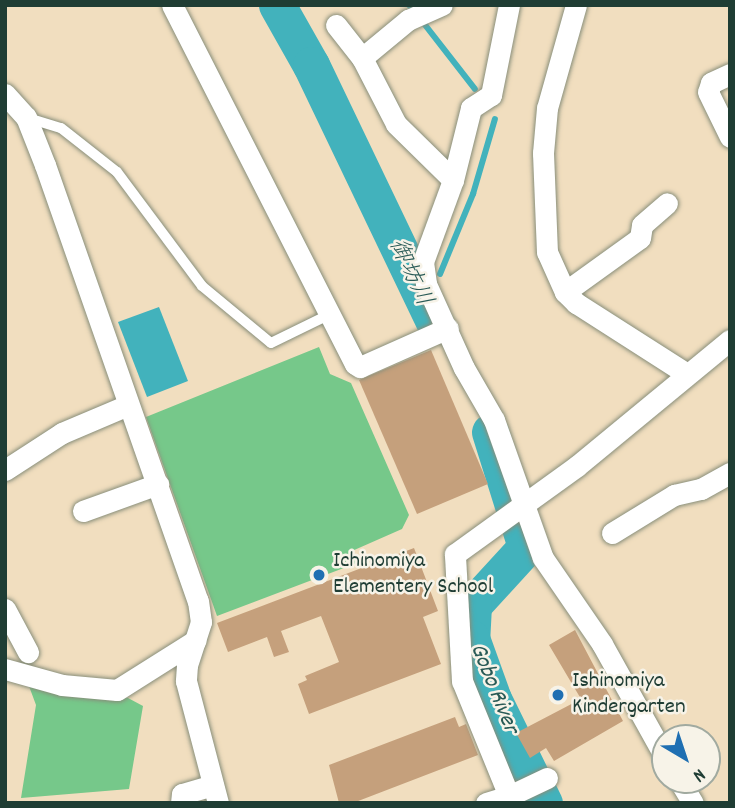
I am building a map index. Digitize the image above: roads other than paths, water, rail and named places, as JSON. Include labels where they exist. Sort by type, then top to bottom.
[{"type":"street","points":[[172,5],[326,316],[360,367],[442,331]]},
{"type":"street","points":[[362,58],[408,20],[442,5]]},
{"type":"street","points":[[509,5],[491,95],[471,108],[453,180],[423,262],[426,284],[442,331],[494,420],[515,510],[543,558],[603,644],[651,731]]},
{"type":"street","points":[[576,5],[547,108],[543,153],[547,252],[565,292],[687,374]]},
{"type":"street","points":[[336,24],[362,58],[396,124],[453,180]]},
{"type":"street","points":[[730,74],[711,83],[708,92],[730,137]]},
{"type":"street","points":[[5,94],[128,405],[198,601],[201,622],[187,665],[186,681],[215,794],[182,794],[181,803]]},
{"type":"street","points":[[565,292],[640,239],[642,225],[667,203]]},
{"type":"street","points":[[516,793],[462,681],[453,568],[455,554],[515,510],[730,340]]},
{"type":"street","points":[[5,470],[62,433],[128,405]]},
{"type":"street","points":[[612,533],[674,495],[701,489],[730,473]]},
{"type":"street","points":[[83,512],[158,484]]},
{"type":"street","points":[[5,609],[28,652]]},
{"type":"street","points":[[5,669],[62,684],[117,690],[196,640]]},
{"type":"street","points":[[486,803],[516,793],[547,778]]},
{"type":"lane","points":[[16,118],[61,128],[117,172],[202,286],[271,343],[326,316]]},
{"type":"water","points":[[159,307],[188,381],[147,397],[118,322]]},
{"type":"waterway","name":"御坊川","points":[[277,5],[311,65],[435,324]]},
{"type":"waterway","points":[[422,21],[475,89]]},
{"type":"waterway","points":[[440,274],[473,194],[495,119]]},
{"type":"waterway","name":"Gobo River","points":[[490,432],[526,547],[473,605],[471,638],[493,699],[544,803]]},
{"type":"waterway","points":[[526,547],[534,558]]},
{"type":"place","name":"Ichinomiya Elementery School","points":[[319,575]]},
{"type":"place","name":"Ishinomiya Kindergarten","points":[[558,695]]}]
